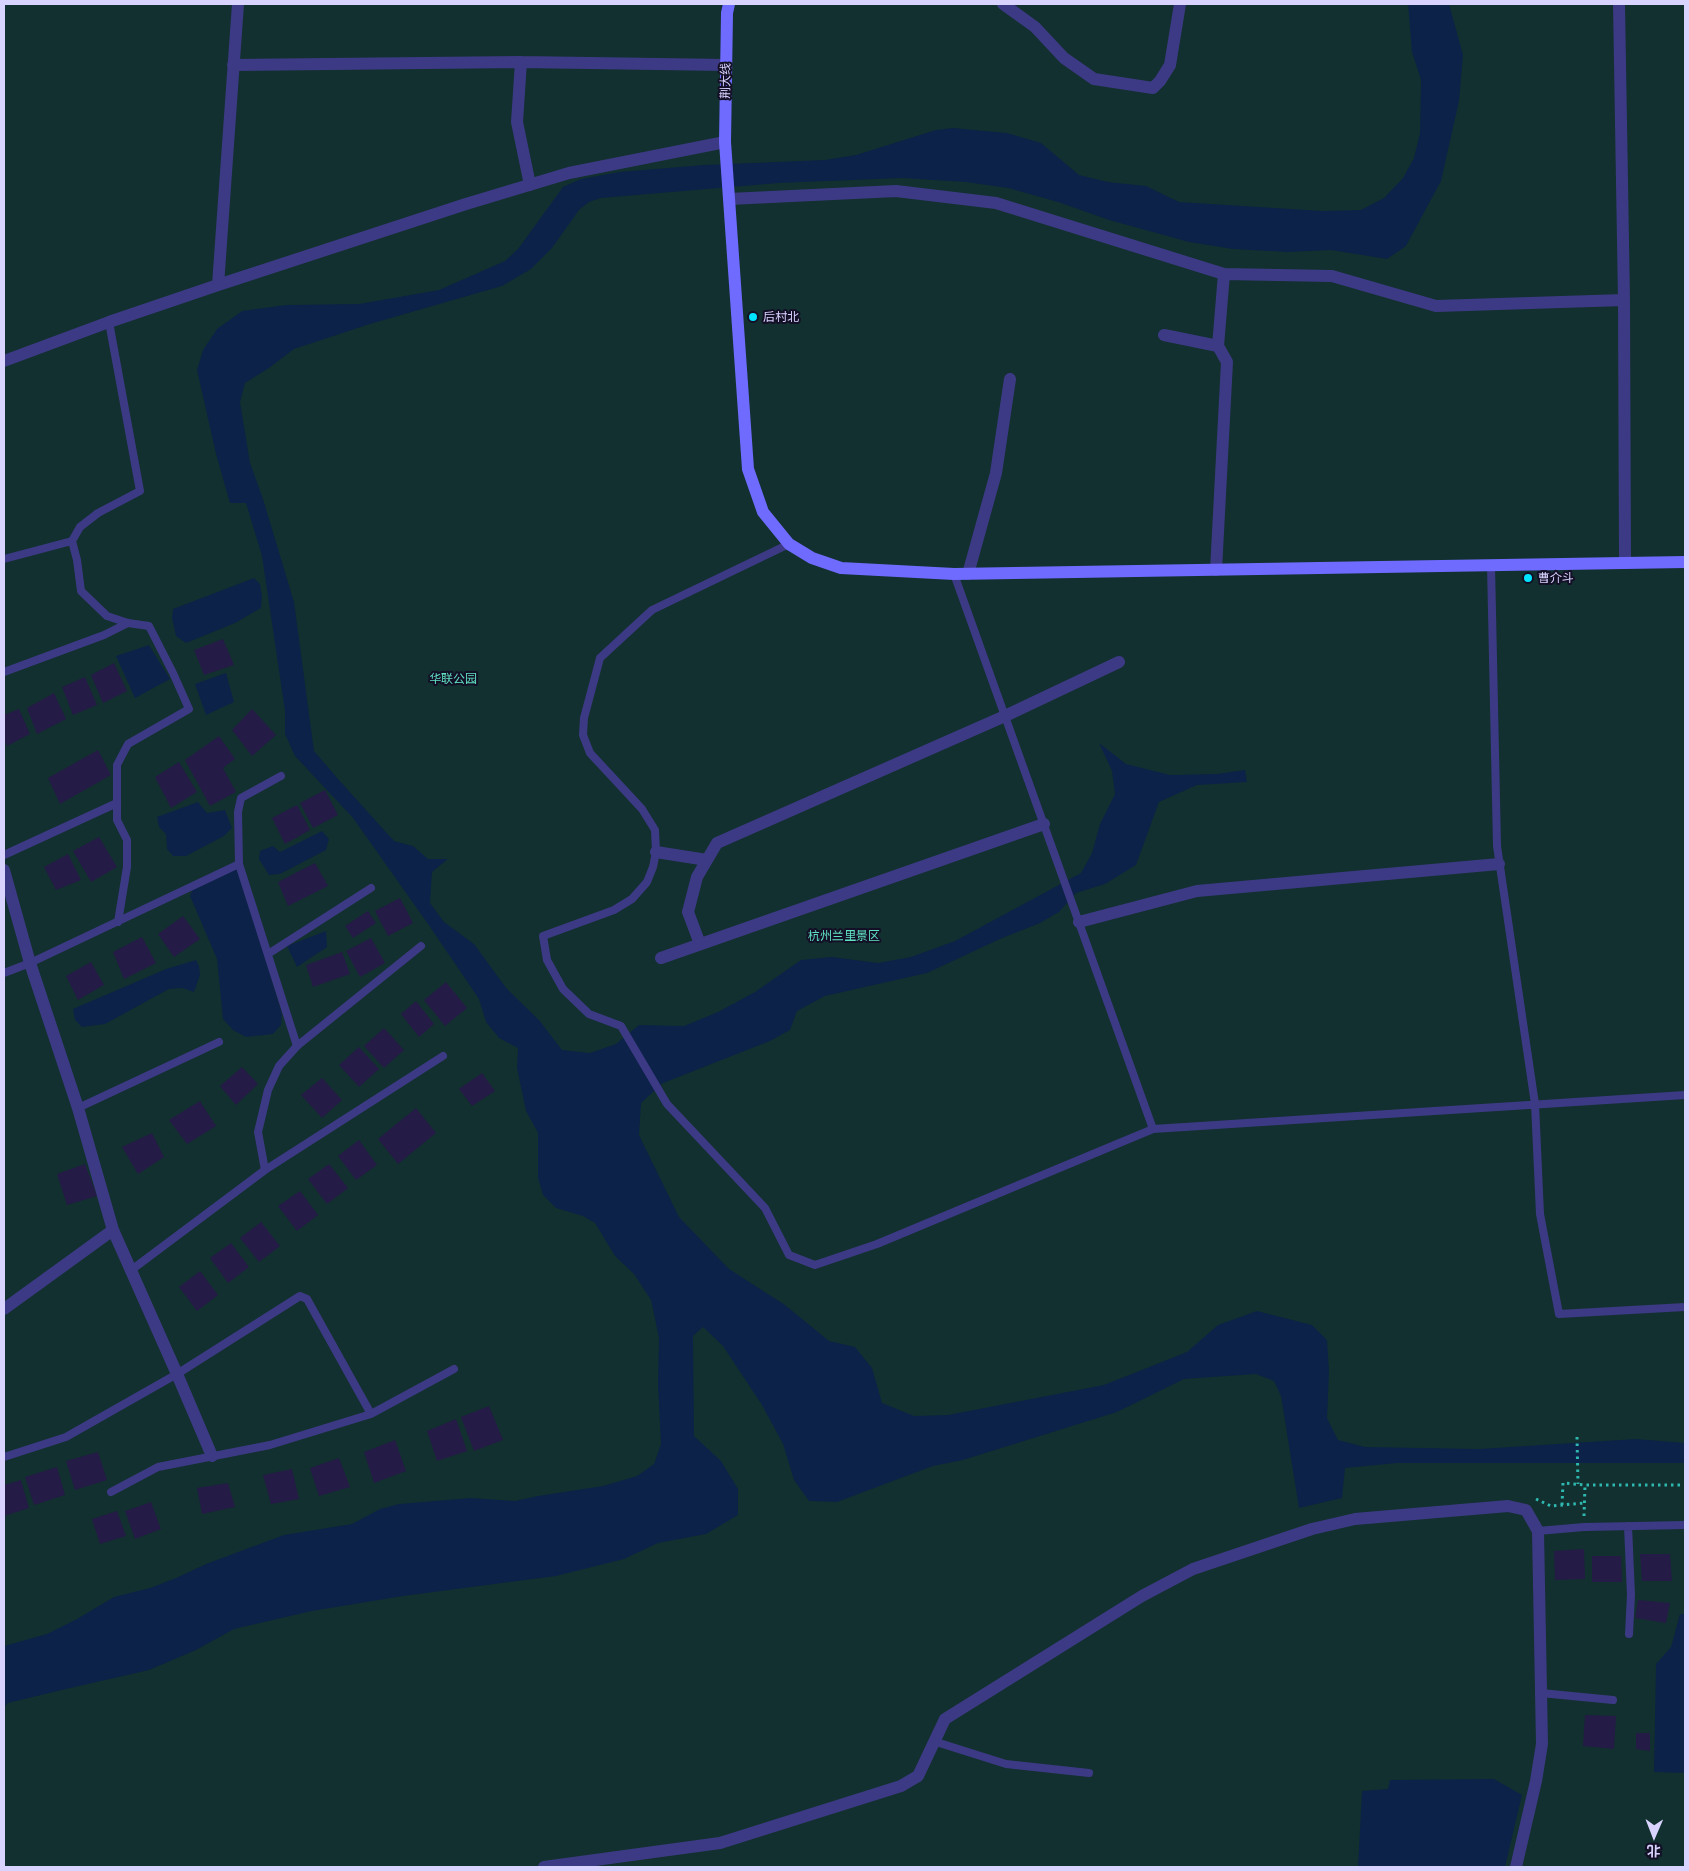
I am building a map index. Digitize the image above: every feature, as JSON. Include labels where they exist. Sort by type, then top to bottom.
[{"type":"street","points":[[218,285],[238,4]]},
{"type":"street","name":"荆大线","points":[[729,4],[727,13],[725,142],[748,469],[763,512],[789,544],[812,558],[841,568],[954,574],[1685,562]]},
{"type":"street","points":[[1003,4],[1035,27],[1064,58],[1094,79],[1153,88],[1160,82],[1170,65],[1180,4]]},
{"type":"street","points":[[1619,4],[1624,300],[1625,563]]},
{"type":"street","points":[[233,65],[521,62],[726,65]]},
{"type":"street","points":[[521,62],[517,122],[530,184]]},
{"type":"street","points":[[4,361],[109,322],[218,285],[530,184],[568,173],[725,142]]},
{"type":"street","points":[[729,199],[896,192],[996,203],[1224,274],[1332,276],[1436,306],[1624,300]]},
{"type":"street","points":[[1216,570],[1227,362],[1218,346],[1224,274]]},
{"type":"street","points":[[1164,335],[1218,346]]},
{"type":"street","points":[[968,574],[996,473],[1010,379]]},
{"type":"street","points":[[700,944],[688,912],[697,877],[717,843],[1005,716],[1119,662]]},
{"type":"street","points":[[661,958],[1044,824]]},
{"type":"street","points":[[656,852],[707,860]]},
{"type":"street","points":[[1079,922],[1197,891],[1499,864]]},
{"type":"street","points":[[4,870],[30,963],[78,1108],[112,1230],[212,1456]]},
{"type":"street","points":[[4,1309],[112,1230]]},
{"type":"street","points":[[544,1867],[720,1843],[901,1786],[918,1776],[945,1719],[1142,1596],[1193,1569],[1312,1529],[1355,1519],[1508,1506],[1526,1510],[1538,1531],[1542,1693],[1542,1744],[1536,1781],[1516,1867]]},
{"type":"lane","points":[[109,322],[140,491],[98,513],[80,527],[72,541],[77,560],[81,591],[107,616],[128,623],[149,626],[189,709],[128,744],[117,765],[117,820],[127,840],[127,867],[118,922]]},
{"type":"lane","points":[[4,559],[72,541]]},
{"type":"lane","points":[[789,544],[652,610],[600,658],[584,718],[583,735],[590,753],[642,809],[655,830],[656,852],[653,867],[647,882],[632,899],[614,910],[543,936],[547,960],[563,989],[589,1014],[621,1026],[667,1104],[765,1208],[789,1255],[815,1265],[877,1244],[1153,1129],[1685,1095]]},
{"type":"lane","points":[[1491,565],[1497,846],[1535,1104],[1540,1214],[1559,1314],[1685,1307]]},
{"type":"lane","points":[[954,574],[1153,1129]]},
{"type":"lane","points":[[4,672],[104,635],[128,623]]},
{"type":"lane","points":[[281,776],[241,798],[238,812],[239,864],[297,1046]]},
{"type":"lane","points":[[4,855],[117,803]]},
{"type":"lane","points":[[4,973],[30,963],[239,864]]},
{"type":"lane","points":[[268,954],[371,888]]},
{"type":"lane","points":[[265,1170],[258,1132],[268,1090],[279,1066],[297,1046],[421,946]]},
{"type":"lane","points":[[78,1108],[219,1042]]},
{"type":"lane","points":[[130,1271],[265,1170],[443,1056]]},
{"type":"lane","points":[[4,1457],[66,1437],[177,1374],[300,1296],[307,1300],[371,1414]]},
{"type":"lane","points":[[110,1492],[158,1467],[270,1445],[371,1414],[454,1369]]},
{"type":"lane","points":[[1538,1531],[1584,1527],[1685,1525]]},
{"type":"lane","points":[[1628,1526],[1629,1634]]},
{"type":"lane","points":[[1542,1693],[1614,1700]]},
{"type":"lane","points":[[933,1741],[1006,1764],[1089,1773]]},
{"type":"path","points":[[1577,1437],[1578,1484]]},
{"type":"path","points":[[1562,1505],[1563,1483],[1584,1485],[1685,1485]]},
{"type":"path","points":[[1584,1485],[1584,1527]]},
{"type":"path","points":[[1534,1498],[1551,1506],[1584,1503]]},
{"type":"green space","name":"杭州兰里景区","points":[[4,4],[1685,4],[1685,1867],[4,1867]]},
{"type":"water","points":[[1408,4],[1449,4],[1463,55],[1459,101],[1441,181],[1406,246],[1387,259],[1331,250],[1288,252],[1233,249],[1189,242],[1109,220],[1058,202],[1008,188],[966,182],[902,178],[779,183],[601,198],[589,202],[579,210],[552,248],[531,269],[502,286],[370,324],[294,349],[245,383],[240,402],[250,463],[263,499],[294,602],[314,751],[394,841],[413,846],[428,859],[448,859],[432,872],[430,903],[444,922],[474,944],[507,989],[539,1020],[562,1050],[590,1053],[616,1044],[639,1025],[684,1026],[718,1012],[755,992],[801,960],[832,957],[878,963],[911,957],[955,941],[1081,873],[1092,853],[1100,824],[1115,794],[1112,771],[1099,743],[1126,764],[1170,775],[1217,774],[1245,770],[1247,782],[1197,785],[1159,802],[1136,865],[1105,884],[1076,893],[1059,912],[1040,923],[1000,939],[927,973],[825,996],[797,1011],[790,1030],[770,1041],[663,1083],[641,1103],[639,1135],[679,1217],[729,1269],[785,1305],[829,1341],[855,1347],[872,1368],[882,1403],[914,1416],[948,1415],[1104,1385],[1187,1352],[1218,1325],[1257,1311],[1312,1325],[1327,1340],[1329,1371],[1327,1418],[1338,1440],[1365,1447],[1479,1449],[1636,1439],[1685,1443],[1685,1463],[1397,1463],[1345,1468],[1342,1498],[1299,1508],[1281,1396],[1274,1381],[1256,1374],[1184,1379],[1117,1412],[963,1460],[933,1466],[837,1502],[809,1501],[794,1480],[783,1444],[762,1405],[723,1346],[703,1327],[693,1336],[694,1436],[721,1461],[738,1489],[738,1515],[706,1534],[658,1543],[624,1559],[556,1576],[403,1596],[312,1611],[234,1629],[196,1650],[149,1670],[8,1703],[4,1707],[4,1646],[47,1634],[114,1597],[150,1588],[206,1564],[284,1535],[352,1524],[380,1509],[399,1504],[471,1498],[515,1501],[603,1486],[637,1476],[654,1464],[661,1444],[658,1385],[659,1338],[651,1300],[634,1274],[615,1256],[595,1223],[583,1216],[556,1208],[543,1195],[538,1178],[538,1133],[526,1111],[517,1068],[518,1048],[499,1038],[486,1022],[479,999],[428,924],[353,818],[295,756],[285,734],[285,711],[262,556],[246,503],[230,503],[216,454],[197,370],[203,350],[217,329],[242,311],[286,305],[359,304],[439,290],[505,261],[518,249],[563,187],[581,179],[619,172],[704,165],[825,160],[856,155],[936,130],[953,128],[1007,133],[1041,143],[1079,175],[1108,182],[1146,186],[1179,202],[1323,211],[1361,210],[1384,198],[1403,178],[1414,158],[1420,133],[1421,80],[1412,52]]},
{"type":"water","points":[[254,578],[260,584],[261,608],[235,623],[186,643],[176,636],[172,618],[173,609]]},
{"type":"water","points":[[149,645],[170,679],[135,698],[116,656]]},
{"type":"water","points":[[226,673],[234,702],[206,715],[195,684]]},
{"type":"water","points":[[198,802],[207,813],[225,810],[232,828],[224,836],[186,856],[173,856],[167,849],[166,834],[159,827],[157,817]]},
{"type":"water","points":[[322,831],[329,839],[326,850],[280,874],[269,875],[259,859],[260,851],[273,846],[280,852]]},
{"type":"water","points":[[228,870],[239,870],[282,1014],[281,1025],[273,1034],[246,1037],[233,1030],[223,1019],[217,959],[190,896],[193,889]]},
{"type":"water","points":[[326,931],[327,947],[297,967],[287,946]]},
{"type":"water","points":[[196,960],[200,975],[194,992],[182,988],[169,989],[105,1024],[82,1027],[75,1020],[73,1009],[166,969]]},
{"type":"water","points":[[1680,1614],[1685,1614],[1685,1773],[1654,1772],[1656,1664],[1671,1647]]},
{"type":"water","points":[[1494,1779],[1522,1795],[1505,1867],[1358,1867],[1362,1791],[1388,1789],[1390,1780]]},
{"type":"building","points":[[223,639],[234,665],[204,675],[194,650]]},
{"type":"building","points":[[114,663],[127,691],[103,703],[91,675]]},
{"type":"building","points":[[85,677],[97,705],[73,715],[62,687]]},
{"type":"building","points":[[54,693],[66,719],[37,734],[27,708]]},
{"type":"building","points":[[19,709],[30,734],[7,746],[4,739],[4,715]]},
{"type":"building","points":[[252,709],[276,735],[252,756],[232,730]]},
{"type":"building","points":[[219,736],[235,759],[223,768],[236,792],[210,806],[185,760]]},
{"type":"building","points":[[98,750],[111,775],[60,804],[48,778]]},
{"type":"building","points":[[179,762],[197,792],[171,808],[155,777]]},
{"type":"building","points":[[325,790],[338,815],[313,828],[300,803]]},
{"type":"building","points":[[297,805],[310,830],[285,844],[272,818]]},
{"type":"building","points":[[99,837],[117,867],[91,882],[73,851]]},
{"type":"building","points":[[68,854],[81,880],[56,890],[44,867]]},
{"type":"building","points":[[315,863],[328,886],[288,906],[278,882]]},
{"type":"building","points":[[400,898],[413,923],[388,936],[375,911]]},
{"type":"building","points":[[368,911],[376,923],[353,938],[345,926]]},
{"type":"building","points":[[183,916],[200,939],[174,957],[158,934]]},
{"type":"building","points":[[142,937],[156,963],[124,979],[113,952]]},
{"type":"building","points":[[371,938],[385,963],[360,977],[346,951]]},
{"type":"building","points":[[342,952],[350,974],[313,987],[306,965]]},
{"type":"building","points":[[91,962],[104,985],[78,1000],[66,976]]},
{"type":"building","points":[[446,982],[467,1008],[445,1026],[424,1000]]},
{"type":"building","points":[[416,1001],[434,1024],[419,1037],[401,1014]]},
{"type":"building","points":[[384,1028],[404,1050],[384,1068],[364,1046]]},
{"type":"building","points":[[359,1047],[379,1069],[359,1087],[339,1065]]},
{"type":"building","points":[[242,1067],[258,1084],[236,1105],[220,1086]]},
{"type":"building","points":[[482,1073],[495,1091],[472,1106],[459,1089]]},
{"type":"building","points":[[322,1078],[342,1100],[322,1118],[301,1095]]},
{"type":"building","points":[[200,1101],[216,1126],[187,1144],[169,1120]]},
{"type":"building","points":[[416,1108],[436,1133],[398,1164],[378,1139]]},
{"type":"building","points":[[152,1133],[164,1157],[138,1174],[122,1147]]},
{"type":"building","points":[[359,1140],[377,1165],[356,1180],[338,1156]]},
{"type":"building","points":[[85,1164],[97,1196],[67,1205],[57,1174]]},
{"type":"building","points":[[329,1164],[348,1188],[327,1204],[308,1179]]},
{"type":"building","points":[[300,1191],[318,1215],[297,1231],[278,1206]]},
{"type":"building","points":[[261,1222],[280,1246],[259,1262],[240,1238]]},
{"type":"building","points":[[231,1243],[249,1267],[228,1283],[210,1258]]},
{"type":"building","points":[[200,1271],[218,1295],[197,1311],[179,1287]]},
{"type":"building","points":[[489,1406],[503,1440],[474,1451],[461,1417]]},
{"type":"building","points":[[456,1419],[467,1451],[437,1461],[427,1431]]},
{"type":"building","points":[[395,1440],[406,1471],[374,1483],[364,1452]]},
{"type":"building","points":[[98,1452],[107,1480],[75,1490],[66,1461]]},
{"type":"building","points":[[339,1458],[350,1487],[319,1496],[310,1468]]},
{"type":"building","points":[[57,1467],[65,1495],[34,1505],[25,1477]]},
{"type":"building","points":[[292,1469],[299,1499],[271,1504],[263,1475]]},
{"type":"building","points":[[21,1480],[29,1508],[4,1516],[4,1485]]},
{"type":"building","points":[[228,1483],[235,1507],[202,1514],[197,1488]]},
{"type":"building","points":[[151,1502],[161,1529],[135,1539],[125,1511]]},
{"type":"building","points":[[117,1511],[126,1536],[100,1544],[92,1519]]},
{"type":"building","points":[[1584,1549],[1585,1579],[1555,1580],[1554,1551]]},
{"type":"building","points":[[1640,1554],[1670,1554],[1672,1581],[1642,1581]]},
{"type":"building","points":[[1592,1556],[1621,1556],[1622,1582],[1592,1582]]},
{"type":"building","points":[[1638,1600],[1670,1603],[1666,1623],[1635,1618]]},
{"type":"building","points":[[1585,1715],[1616,1716],[1614,1749],[1583,1746]]},
{"type":"building","points":[[1636,1733],[1650,1733],[1650,1751],[1636,1749]]},
{"type":"place","name":"后村北","points":[[753,317]]},
{"type":"place","name":"曹介斗","points":[[1528,578]]},
{"type":"park label","name":"华联公园","points":[[453,679]]}]
